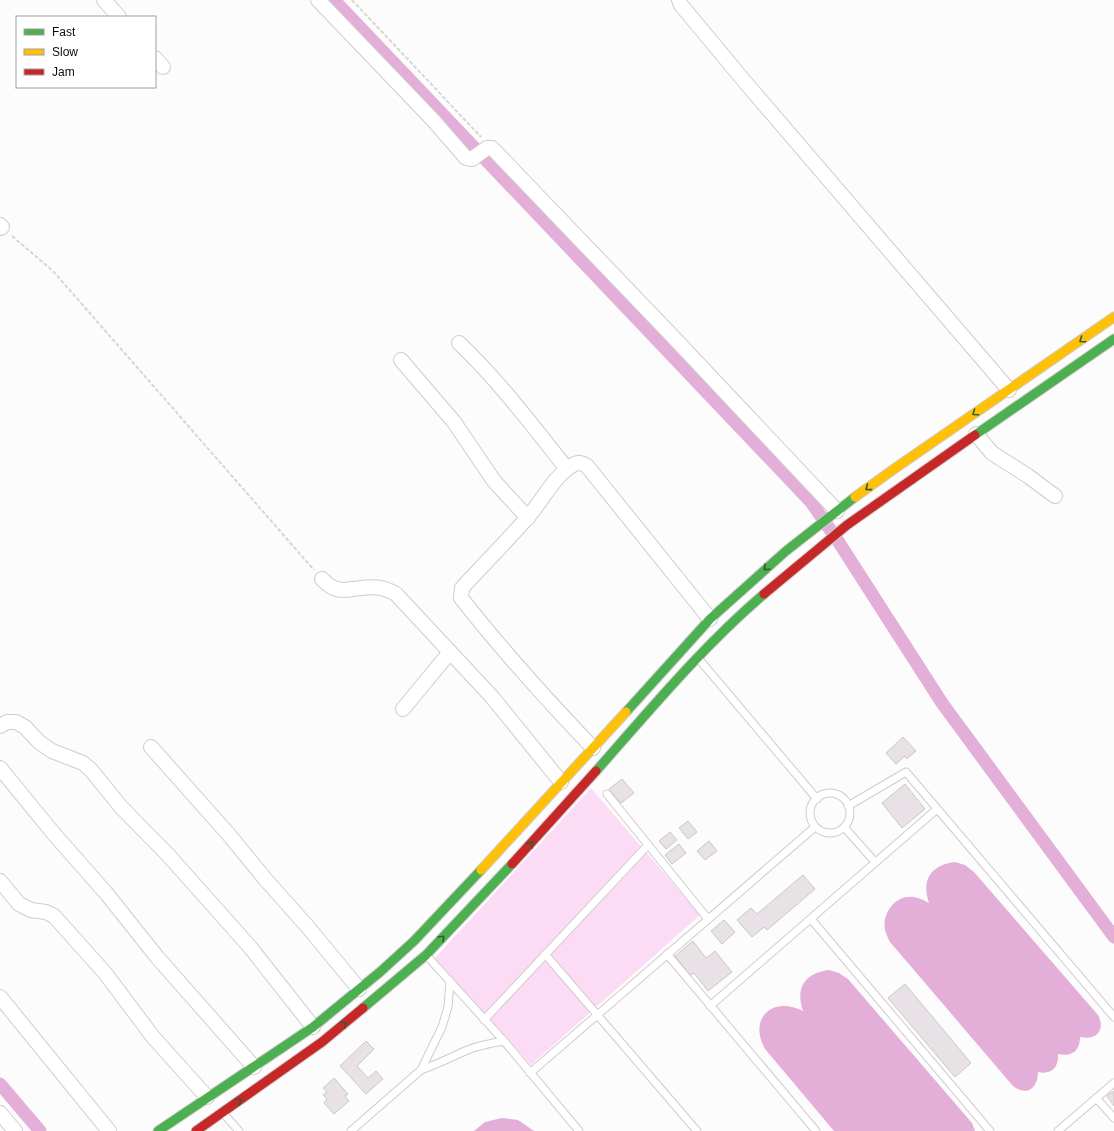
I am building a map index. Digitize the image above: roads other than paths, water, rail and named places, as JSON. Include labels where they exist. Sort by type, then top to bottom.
[{"type":"street","points":[[104,0],[118,16]]},
{"type":"street","points":[[318,0],[433,120],[466,158],[468,159],[483,152],[677,341],[837,511]]},
{"type":"street","points":[[679,0],[681,5],[745,82],[1009,390]]},
{"type":"street","points":[[196,1131],[322,1042],[385,991],[502,848],[561,782],[710,619],[786,551],[894,469],[1114,317]]},
{"type":"street","points":[[158,1131],[313,1027],[360,989],[420,948],[500,879],[697,657],[744,611],[813,552],[847,525],[1114,339]]},
{"type":"street","points":[[459,343],[512,400],[567,469]]},
{"type":"street","points":[[401,360],[454,422],[494,480],[528,518]]},
{"type":"street","points":[[976,434],[992,453],[1028,476],[1055,496]]},
{"type":"street","points":[[593,748],[503,650],[461,598],[462,588],[528,518],[559,477],[577,462],[586,466],[710,619]]},
{"type":"street","points":[[322,579],[334,588],[338,589],[345,590],[376,587],[387,589],[396,594],[492,697],[561,782]]},
{"type":"street","points":[[403,709],[450,652]]},
{"type":"street","points":[[0,726],[7,722],[16,722],[25,727],[39,742],[48,748],[83,763],[91,770],[121,808],[169,856],[250,947],[313,1027]]},
{"type":"street","points":[[151,747],[230,836],[360,989]]},
{"type":"street","points":[[0,768],[54,834],[106,893],[157,958],[254,1067]]},
{"type":"street","points":[[0,881],[19,904],[31,910],[46,912],[54,916],[104,973],[153,1037],[207,1097]]},
{"type":"street","points":[[0,997],[109,1131]]},
{"type":"street","points":[[0,1113],[15,1131]]},
{"type":"lane","points":[[686,645],[816,799]]},
{"type":"lane","points":[[848,806],[906,772],[1114,1017]]},
{"type":"lane","points":[[607,794],[708,919]]},
{"type":"lane","points":[[823,795],[838,795],[848,806],[850,814],[848,821],[844,827],[837,832],[829,833],[822,831],[815,827],[811,820],[810,813],[812,805],[816,799],[823,795]]},
{"type":"lane","points":[[710,1006],[937,808]]},
{"type":"lane","points":[[530,1073],[815,827]]},
{"type":"lane","points":[[844,827],[875,862]]},
{"type":"lane","points":[[484,1020],[648,845]]},
{"type":"lane","points":[[811,919],[990,1131]]},
{"type":"lane","points":[[420,948],[504,1042],[579,1131]]},
{"type":"lane","points":[[545,954],[697,1131]]},
{"type":"lane","points":[[667,954],[816,1131]]},
{"type":"lane","points":[[352,1131],[421,1070],[442,1027],[448,1007],[450,981]]},
{"type":"lane","points":[[421,1070],[437,1065],[470,1049],[486,1044],[504,1042]]},
{"type":"lane","points":[[1058,1131],[1114,1083]]},
{"type":"lane","points":[[1096,1098],[1114,1118]]},
{"type":"lane","points":[[223,1113],[239,1131]]},
{"type":"waterway","points":[[334,0],[811,502],[838,541],[942,703],[1114,937]]},
{"type":"waterway","points":[[0,1084],[40,1131]]}]
